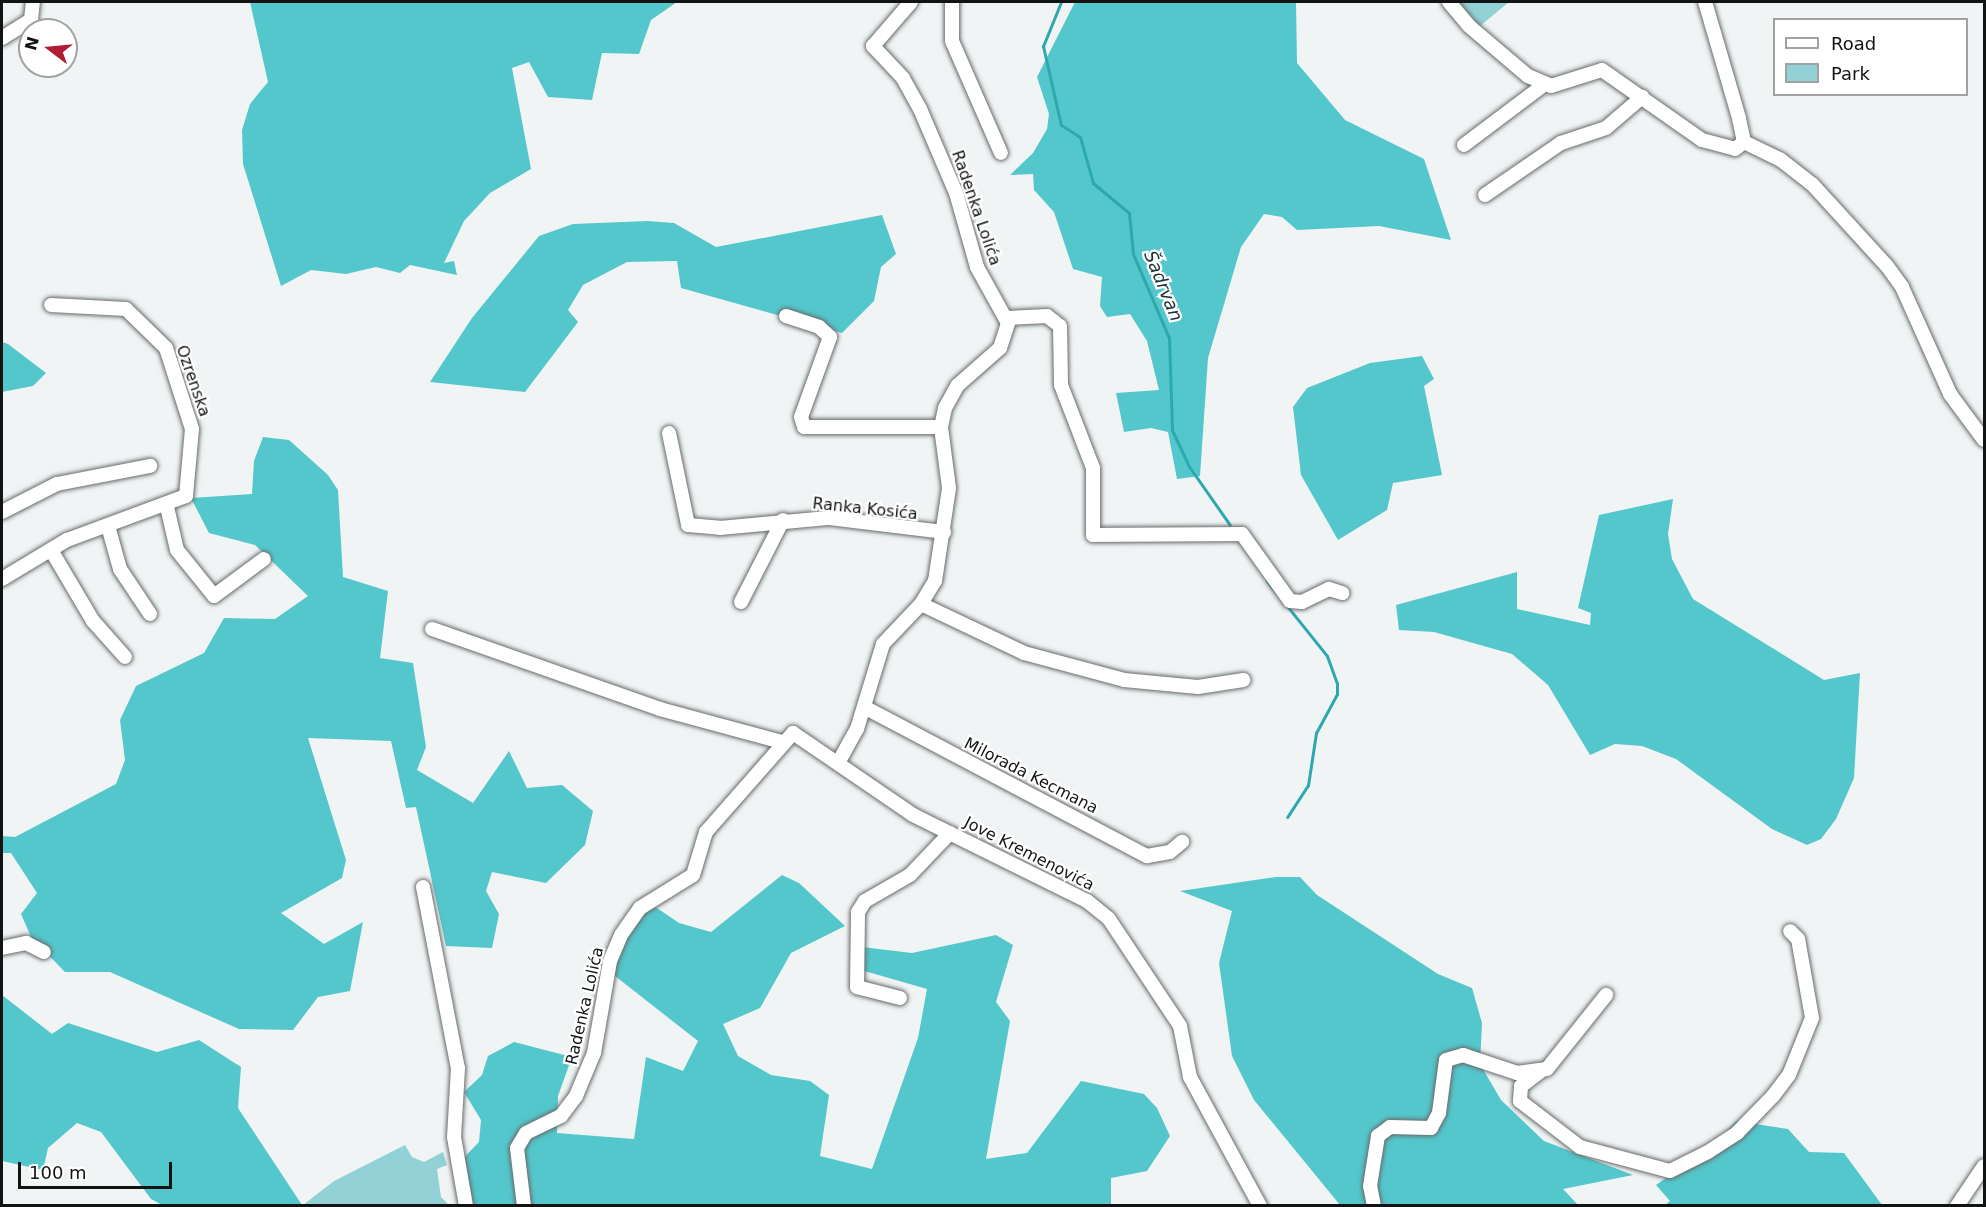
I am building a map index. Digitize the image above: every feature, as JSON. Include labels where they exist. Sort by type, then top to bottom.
[{"type":"street","points":[[2,38],[31,20],[33,2]]},
{"type":"street","name":"Radenka Lolića","points":[[911,2],[873,46],[903,78],[920,109],[956,194],[977,267],[1007,318]]},
{"type":"street","points":[[952,2],[952,41],[1001,153]]},
{"type":"street","points":[[1449,2],[1509,62],[1545,84],[1566,83],[1598,68],[1713,147],[1735,149],[1744,142]]},
{"type":"street","points":[[1705,2],[1744,142],[1781,160],[1812,184],[1887,266],[1902,287],[1950,394],[1984,440]]},
{"type":"street","points":[[1464,145],[1545,84]]},
{"type":"street","points":[[1485,195],[1562,143],[1606,128],[1642,97]]},
{"type":"street","name":"Ozrenska","points":[[2,579],[51,550],[108,526],[167,507],[186,496],[192,443],[166,348],[126,309],[51,305]]},
{"type":"street","points":[[786,316],[819,327],[830,338],[801,417],[804,427],[941,427]]},
{"type":"street","points":[[432,629],[660,709],[782,742],[797,734],[838,763],[864,707],[886,638],[921,604],[935,580],[949,488],[941,427],[958,385],[1003,343],[1007,318],[1047,316],[1060,326],[1061,385],[1093,468],[1093,534],[1242,534],[1290,602],[1302,602],[1329,589],[1342,593]]},
{"type":"street","name":"Ranka Kosića","points":[[669,433],[686,524],[720,528],[783,520],[828,518],[944,532]]},
{"type":"street","points":[[2,512],[57,484],[150,466]]},
{"type":"street","points":[[167,507],[177,550],[213,596],[264,559]]},
{"type":"street","points":[[741,602],[783,520]]},
{"type":"street","points":[[108,526],[120,569],[150,614]]},
{"type":"street","points":[[51,550],[93,621],[125,657]]},
{"type":"street","points":[[921,604],[1024,653],[1124,680],[1198,687],[1244,680]]},
{"type":"street","name":"Milorada Kecmana","points":[[864,707],[1147,856],[1162,855],[1182,842]]},
{"type":"street","name":"Radenka Lolića","points":[[524,1206],[517,1148],[525,1133],[561,1116],[576,1096],[594,1053],[610,961],[621,935],[648,902],[693,875],[706,832],[782,742]]},
{"type":"street","name":"Jove Kremenovića","points":[[838,763],[880,795],[950,833],[1087,901],[1122,932],[1180,1026],[1190,1077],[1260,1206]]},
{"type":"street","points":[[900,998],[857,987],[858,912],[865,901],[910,875],[950,833]]},
{"type":"street","points":[[423,887],[458,1068],[454,1137],[466,1206]]},
{"type":"street","points":[[1606,995],[1561,1056],[1521,1086],[1518,1096],[1525,1108],[1566,1140],[1611,1159],[1666,1171],[1698,1158],[1737,1133],[1773,1096],[1797,1056],[1813,1012],[1798,939],[1791,931]]},
{"type":"street","points":[[2,948],[26,942],[44,952]]},
{"type":"street","points":[[1374,1206],[1370,1186],[1378,1136],[1390,1127],[1431,1128],[1439,1113],[1441,1070],[1449,1057],[1463,1056],[1504,1072],[1541,1071]]},
{"type":"street","points":[[1957,1206],[1984,1166]]},
{"type":"green space","points":[[1457,2],[1509,2],[1480,26]]},
{"type":"green space","points":[[405,1145],[412,1157],[424,1162],[443,1152],[447,1165],[437,1169],[441,1197],[449,1205],[303,1205],[334,1181]]},
{"type":"shaded area","points":[[250,2],[677,2],[651,20],[639,54],[602,53],[592,100],[548,97],[529,62],[512,68],[531,169],[490,193],[464,221],[444,263],[454,261],[457,275],[410,265],[400,273],[376,267],[346,274],[311,270],[281,286],[243,164],[242,130],[250,104],[268,82]]},
{"type":"shaded area","points":[[1075,2],[1296,2],[1297,63],[1345,120],[1424,159],[1451,240],[1379,226],[1297,230],[1282,217],[1264,214],[1241,247],[1208,358],[1200,476],[1177,479],[1168,432],[1151,428],[1124,432],[1116,393],[1159,390],[1147,341],[1130,314],[1107,317],[1100,306],[1102,277],[1073,269],[1054,212],[1034,190],[1033,174],[1010,175],[1033,153],[1047,129],[1049,114],[1037,77]]},
{"type":"shaded area","points":[[882,215],[896,254],[881,267],[874,301],[842,333],[681,288],[677,261],[627,262],[583,285],[568,310],[578,322],[525,392],[430,382],[472,318],[539,236],[573,224],[648,221],[674,223],[716,247]]},
{"type":"shaded area","points":[[2,342],[8,344],[46,373],[33,386],[2,392]]},
{"type":"shaded area","points":[[1422,356],[1434,379],[1424,386],[1442,475],[1393,483],[1387,510],[1338,540],[1301,475],[1293,407],[1307,388],[1370,363]]},
{"type":"shaded area","points":[[263,437],[289,440],[328,475],[338,490],[343,577],[388,591],[380,658],[413,663],[426,747],[417,770],[473,803],[509,751],[527,788],[562,785],[593,811],[585,845],[546,883],[492,872],[486,891],[499,914],[492,948],[446,946],[416,807],[406,808],[391,741],[308,738],[346,860],[342,878],[281,913],[324,944],[363,922],[350,991],[318,997],[293,1030],[239,1029],[110,972],[65,972],[31,937],[21,914],[37,893],[11,853],[2,853],[2,836],[15,837],[116,784],[125,760],[120,720],[136,686],[204,653],[224,618],[275,619],[308,596],[255,545],[209,533],[191,498],[252,494],[254,461]]},
{"type":"shaded area","points":[[1673,499],[1668,534],[1672,559],[1693,599],[1824,680],[1860,673],[1854,778],[1836,819],[1821,839],[1807,845],[1772,829],[1676,759],[1642,746],[1615,744],[1590,755],[1548,685],[1512,654],[1434,632],[1399,630],[1396,605],[1517,572],[1517,609],[1590,625],[1591,613],[1578,608],[1599,515]]},
{"type":"shaded area","points":[[782,875],[799,883],[845,926],[791,953],[760,1008],[723,1024],[738,1056],[771,1075],[810,1081],[829,1095],[820,1156],[872,1169],[918,1038],[927,989],[861,970],[862,947],[912,953],[996,935],[1013,945],[996,1002],[1010,1021],[986,1159],[1027,1153],[1081,1081],[1144,1094],[1157,1108],[1170,1136],[1147,1171],[1111,1178],[1111,1205],[463,1206],[454,1168],[479,1142],[481,1120],[464,1092],[482,1075],[488,1056],[514,1042],[572,1057],[558,1096],[557,1133],[634,1139],[646,1057],[683,1071],[698,1041],[601,965],[648,902],[679,923],[711,932]]},
{"type":"shaded area","points":[[1276,877],[1300,877],[1317,895],[1438,974],[1472,988],[1482,1023],[1480,1064],[1501,1100],[1544,1141],[1633,1175],[1563,1189],[1578,1205],[1340,1205],[1254,1100],[1232,1056],[1219,963],[1232,911],[1180,891]]},
{"type":"shaded area","points":[[2,995],[52,1034],[68,1023],[157,1052],[199,1040],[241,1067],[238,1108],[302,1205],[162,1205],[151,1199],[101,1132],[77,1123],[48,1148],[43,1170],[2,1161]]},
{"type":"shaded area","points":[[1736,1121],[1788,1129],[1809,1152],[1844,1153],[1882,1205],[1665,1205],[1670,1201],[1656,1185],[1716,1143]]},
{"type":"waterway","name":"Šadrvan","points":[[1061,2],[1043,46],[1061,125],[1080,137],[1093,183],[1129,213],[1133,254],[1169,338],[1172,430],[1188,465],[1230,525]]},
{"type":"waterway","points":[[1267,581],[1327,656],[1337,683],[1337,694],[1316,733],[1308,785],[1287,817]]}]
